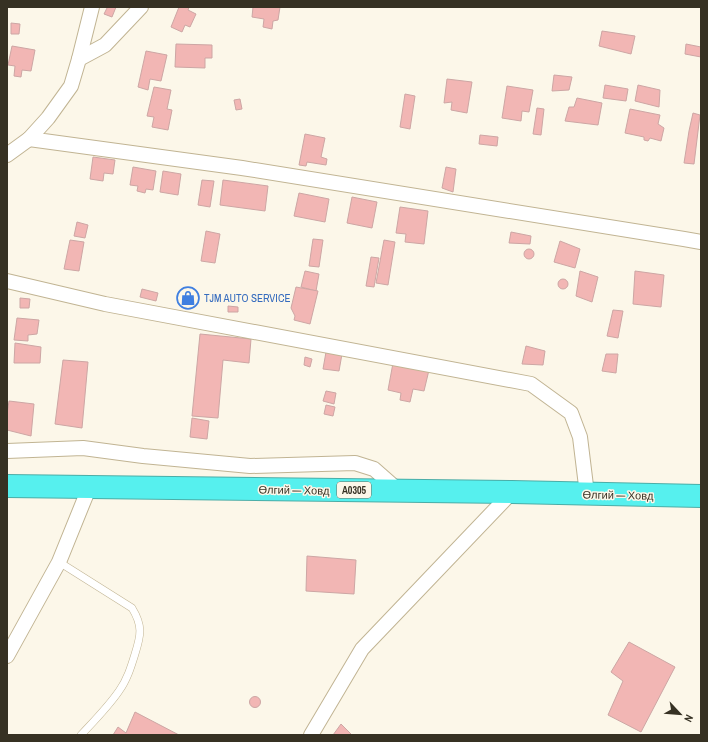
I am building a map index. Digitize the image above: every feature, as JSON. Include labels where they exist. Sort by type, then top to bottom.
[{"type":"highway","name":"Өлгий — Ховд","points":[[7,486],[512,492],[701,496]]},
{"type":"street","points":[[7,156],[29,139],[48,118],[71,86],[92,7]]},
{"type":"street","points":[[79,59],[105,45],[141,7]]},
{"type":"street","points":[[29,139],[242,168],[701,242]]},
{"type":"street","points":[[7,281],[105,304],[531,384],[571,412],[580,437],[587,494]]},
{"type":"street","points":[[7,451],[82,448],[143,456],[250,466],[355,463],[374,469],[399,491]]},
{"type":"street","points":[[7,656],[58,562],[89,488]]},
{"type":"street","points":[[311,735],[362,649],[512,492]]},
{"type":"lane","points":[[58,562],[132,608],[140,627],[138,645],[130,671],[120,690],[80,735]]},
{"type":"building","points":[[106,7],[116,7],[112,17],[104,14],[107,8]]},
{"type":"building","points":[[179,7],[189,7],[188,10],[196,14],[190,27],[185,25],[182,32],[171,27]]},
{"type":"building","points":[[253,7],[280,7],[278,20],[273,21],[272,29],[263,27],[264,19],[252,17]]},
{"type":"building","points":[[11,23],[20,24],[19,34],[11,34]]},
{"type":"building","points":[[602,31],[635,36],[631,54],[599,46]]},
{"type":"building","points":[[176,44],[212,45],[212,58],[205,58],[205,68],[175,67]]},
{"type":"building","points":[[686,44],[701,47],[701,57],[685,54]]},
{"type":"building","points":[[12,46],[35,50],[31,71],[22,70],[21,77],[14,76],[15,66],[8,65]]},
{"type":"building","points":[[146,51],[167,55],[161,81],[150,79],[148,90],[138,87]]},
{"type":"building","points":[[554,75],[572,77],[569,90],[552,91]]},
{"type":"building","points":[[447,79],[472,82],[467,113],[451,110],[452,102],[444,103]]},
{"type":"building","points":[[605,85],[628,89],[626,101],[603,98]]},
{"type":"building","points":[[638,85],[660,90],[659,107],[635,101]]},
{"type":"building","points":[[507,86],[533,90],[529,112],[522,111],[521,121],[502,118]]},
{"type":"building","points":[[154,87],[171,90],[167,109],[172,110],[168,130],[152,127],[154,117],[147,116]]},
{"type":"building","points":[[405,94],[415,96],[410,129],[400,127]]},
{"type":"building","points":[[577,98],[602,103],[598,125],[565,121],[569,107],[574,107]]},
{"type":"building","points":[[240,99],[242,109],[236,110],[234,100]]},
{"type":"building","points":[[537,108],[544,109],[541,135],[533,134]]},
{"type":"building","points":[[630,109],[660,115],[658,124],[664,128],[661,141],[650,138],[648,141],[644,140],[644,137],[625,133]]},
{"type":"building","points":[[693,113],[700,115],[694,164],[684,163]]},
{"type":"building","points":[[305,134],[325,138],[321,157],[327,159],[326,165],[307,162],[306,166],[299,165]]},
{"type":"building","points":[[480,135],[498,137],[497,146],[479,144]]},
{"type":"building","points":[[93,157],[115,160],[113,174],[104,173],[103,181],[90,179]]},
{"type":"building","points":[[133,167],[156,171],[153,190],[146,189],[145,193],[137,191],[138,186],[130,185]]},
{"type":"building","points":[[446,167],[456,169],[453,192],[442,188]]},
{"type":"building","points":[[163,171],[181,174],[178,195],[160,192]]},
{"type":"building","points":[[202,180],[214,181],[210,207],[198,205]]},
{"type":"building","points":[[223,180],[268,186],[265,211],[220,205]]},
{"type":"building","points":[[299,193],[329,199],[325,222],[294,216]]},
{"type":"building","points":[[352,197],[377,202],[372,228],[347,223]]},
{"type":"building","points":[[400,207],[428,211],[424,244],[405,242],[406,234],[396,233]]},
{"type":"building","points":[[77,222],[88,225],[85,238],[74,236]]},
{"type":"building","points":[[206,231],[220,234],[215,263],[201,261]]},
{"type":"building","points":[[511,232],[531,236],[530,244],[509,243]]},
{"type":"building","points":[[313,239],[323,240],[319,267],[309,266]]},
{"type":"building","points":[[70,240],[84,242],[79,271],[64,269]]},
{"type":"building","points":[[384,240],[395,242],[388,285],[376,283]]},
{"type":"building","points":[[560,241],[580,249],[575,268],[554,262]]},
{"type":"building","points":[[527,249],[531,249],[533,250],[533,258],[527,259],[524,256],[524,252]]},
{"type":"building","points":[[371,257],[379,258],[374,287],[366,286]]},
{"type":"building","points":[[305,271],[319,274],[316,291],[301,287]]},
{"type":"building","points":[[580,271],[598,277],[592,302],[576,296]]},
{"type":"building","points":[[635,271],[664,275],[661,307],[633,304]]},
{"type":"building","points":[[561,279],[565,279],[567,280],[567,288],[561,289],[558,286],[558,282]]},
{"type":"building","points":[[296,287],[318,291],[310,324],[294,320],[295,316],[291,308]]},
{"type":"building","points":[[142,289],[158,293],[156,301],[140,297]]},
{"type":"building","points":[[20,298],[30,299],[29,308],[20,308]]},
{"type":"building","points":[[228,306],[238,307],[238,312],[228,312]]},
{"type":"building","points":[[613,310],[623,311],[618,338],[607,336]]},
{"type":"building","points":[[17,318],[39,320],[37,334],[28,335],[28,341],[14,340]]},
{"type":"building","points":[[200,334],[251,339],[249,363],[223,360],[218,418],[192,416]]},
{"type":"building","points":[[15,343],[41,347],[40,363],[14,363]]},
{"type":"building","points":[[526,346],[545,351],[543,365],[522,364]]},
{"type":"building","points":[[326,352],[342,354],[339,371],[323,369]]},
{"type":"building","points":[[606,354],[618,354],[616,373],[602,371]]},
{"type":"building","points":[[305,357],[312,359],[310,367],[304,365]]},
{"type":"building","points":[[63,360],[88,362],[82,428],[55,424]]},
{"type":"building","points":[[393,363],[429,370],[424,391],[413,389],[410,402],[400,400],[401,393],[388,390]]},
{"type":"building","points":[[326,391],[336,393],[334,404],[323,401]]},
{"type":"building","points":[[9,401],[34,404],[31,436],[7,430]]},
{"type":"building","points":[[326,405],[335,407],[333,416],[324,414]]},
{"type":"building","points":[[192,418],[209,421],[207,439],[190,437]]},
{"type":"building","points":[[307,556],[356,560],[354,594],[306,591]]},
{"type":"building","points":[[629,642],[675,667],[641,732],[608,715],[623,681],[611,672]]},
{"type":"building","points":[[255,696],[259,698],[261,702],[259,706],[255,708],[251,706],[249,702],[251,698]]},
{"type":"building","points":[[135,712],[179,735],[113,735],[118,727],[126,733]]},
{"type":"building","points":[[341,724],[352,735],[333,735]]},
{"type":"place","name":"TJM AUTO SERVICE","points":[[188,298]]}]
